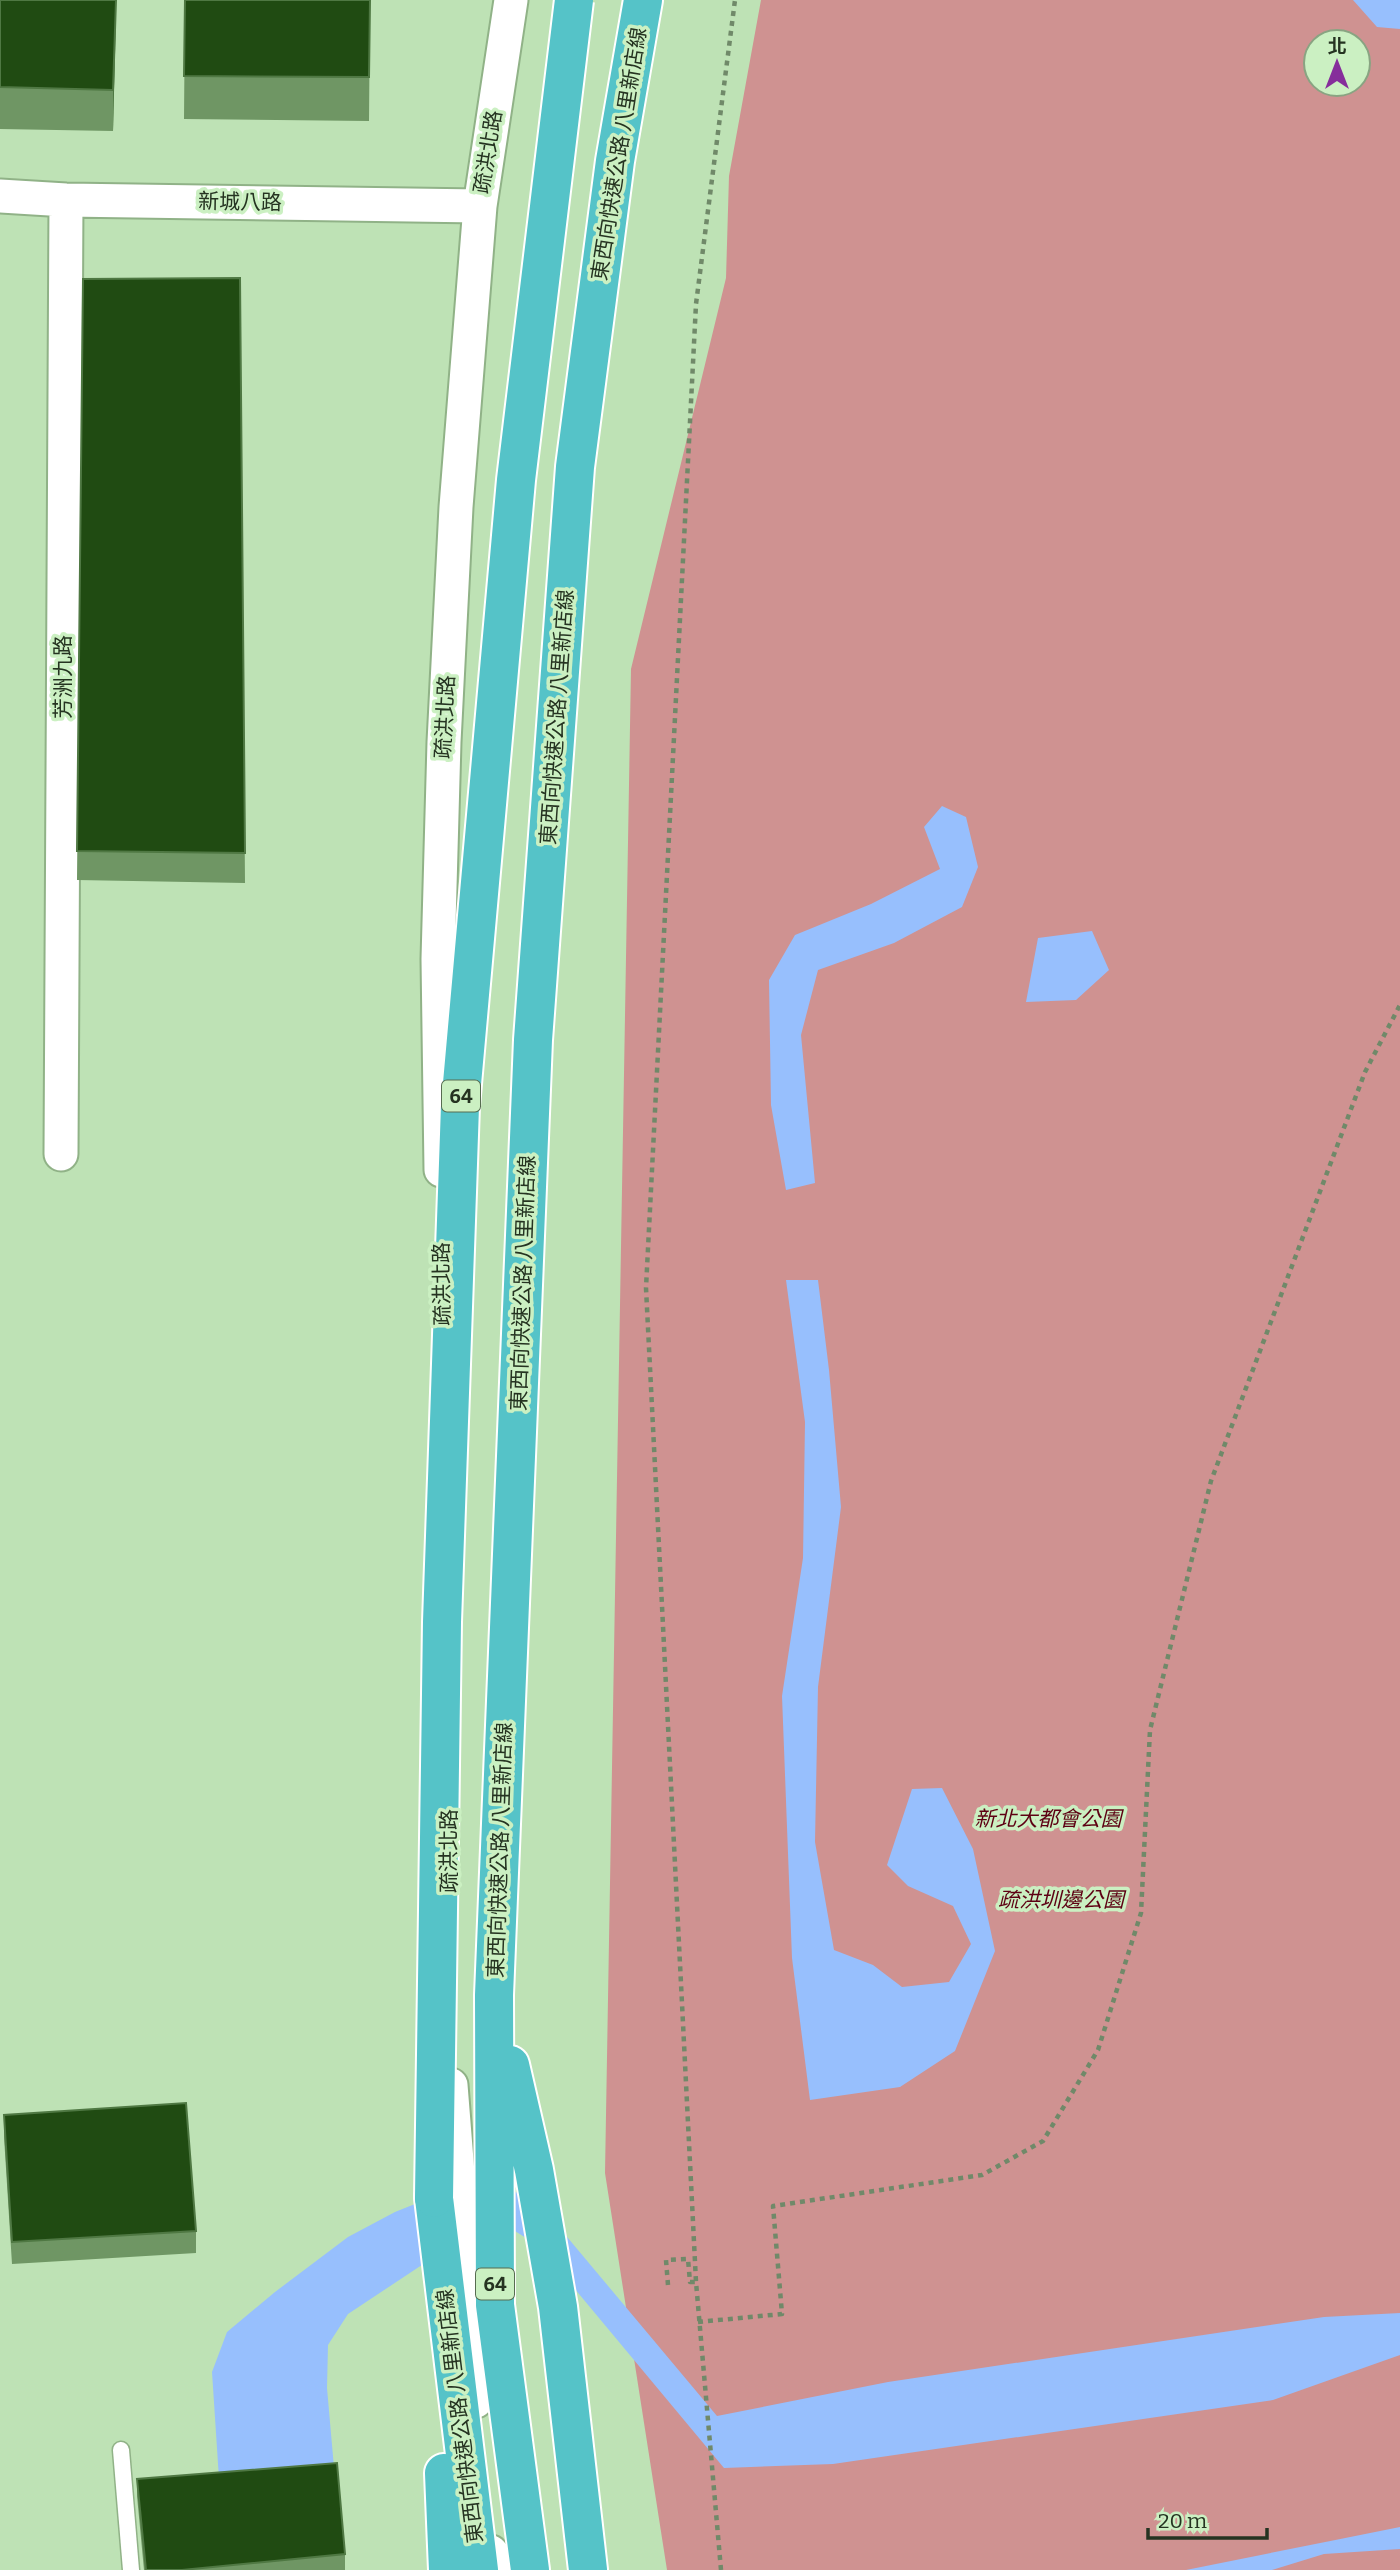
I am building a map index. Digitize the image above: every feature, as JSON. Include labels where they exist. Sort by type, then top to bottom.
[{"type":"highway","name":"東西向快速公路 八里新店線","points":[[492,2566],[434,2198],[442,1622],[460,1106],[516,480],[575,0]]},
{"type":"highway","name":"東西向快速公路 八里新店線","points":[[530,2570],[495,2305],[494,1995],[533,1040],[575,467],[615,161],[643,0]]},
{"type":"highway","points":[[494,1995],[534,2170],[558,2307],[588,2570]]},
{"type":"highway","points":[[434,2198],[448,2570]]},
{"type":"street","name":"疏洪北路","points":[[492,2566],[447,2035],[450,1743],[438,959],[443,742],[455,521],[480,206],[511,0]]},
{"type":"street","name":"新城八路","points":[[0,195],[66,200],[480,206]]},
{"type":"street","name":"芳洲九路","points":[[61,1154],[66,200]]},
{"type":"lane","points":[[121,2450],[131,2570]]},
{"type":"path","points":[[721,2570],[693,2282],[646,1288],[696,304],[735,0]]},
{"type":"path","points":[[698,2322],[782,2314],[773,2206],[982,2175],[1043,2141],[1098,2050],[1141,1913],[1150,1731],[1211,1481],[1365,1072],[1400,1005]]},
{"type":"path","points":[[668,2285],[666,2260],[688,2259],[693,2282]]},
{"type":"green space","name":"疏洪圳邊公園","points":[[761,0],[1400,0],[1400,2570],[667,2570],[605,2173],[631,669],[726,278],[729,176]]},
{"type":"water","points":[[1353,0],[1400,0],[1400,29],[1377,27]]},
{"type":"water","points":[[942,806],[966,817],[978,867],[962,907],[894,943],[818,970],[801,1035],[815,1183],[786,1190],[771,1105],[769,980],[795,935],[871,904],[940,869],[924,827]]},
{"type":"water","points":[[1092,931],[1109,970],[1076,1000],[1026,1002],[1038,938]]},
{"type":"water","points":[[786,1280],[818,1280],[841,1507],[818,1687],[815,1842],[834,1950],[873,1965],[902,1987],[949,1982],[971,1944],[953,1906],[908,1886],[887,1865],[912,1789],[942,1788],[973,1849],[995,1951],[955,2051],[900,2087],[810,2100],[792,1958],[782,1696],[803,1558],[805,1422]]},
{"type":"water","points":[[509,2189],[530,2199],[547,2213],[717,2416],[888,2382],[1324,2317],[1400,2313],[1400,2355],[1273,2400],[833,2464],[724,2468],[539,2246],[507,2226],[452,2245],[348,2314],[328,2345],[327,2388],[343,2570],[225,2570],[212,2372],[227,2332],[348,2237],[395,2212],[425,2200]]},
{"type":"water","points":[[1400,2527],[1400,2549],[1324,2554],[1272,2570],[1186,2570]]},
{"type":"building","points":[[0,0],[116,0],[113,90],[0,87]]},
{"type":"building","points":[[185,0],[370,0],[369,77],[184,76]]},
{"type":"building","points":[[240,278],[245,853],[77,851],[83,279]]},
{"type":"building","points":[[186,2103],[196,2231],[12,2242],[4,2115]]},
{"type":"building","points":[[337,2463],[345,2554],[182,2570],[146,2570],[137,2479]]},
{"type":"park label","name":"新北大都會公園","points":[[1048,1819]]}]
